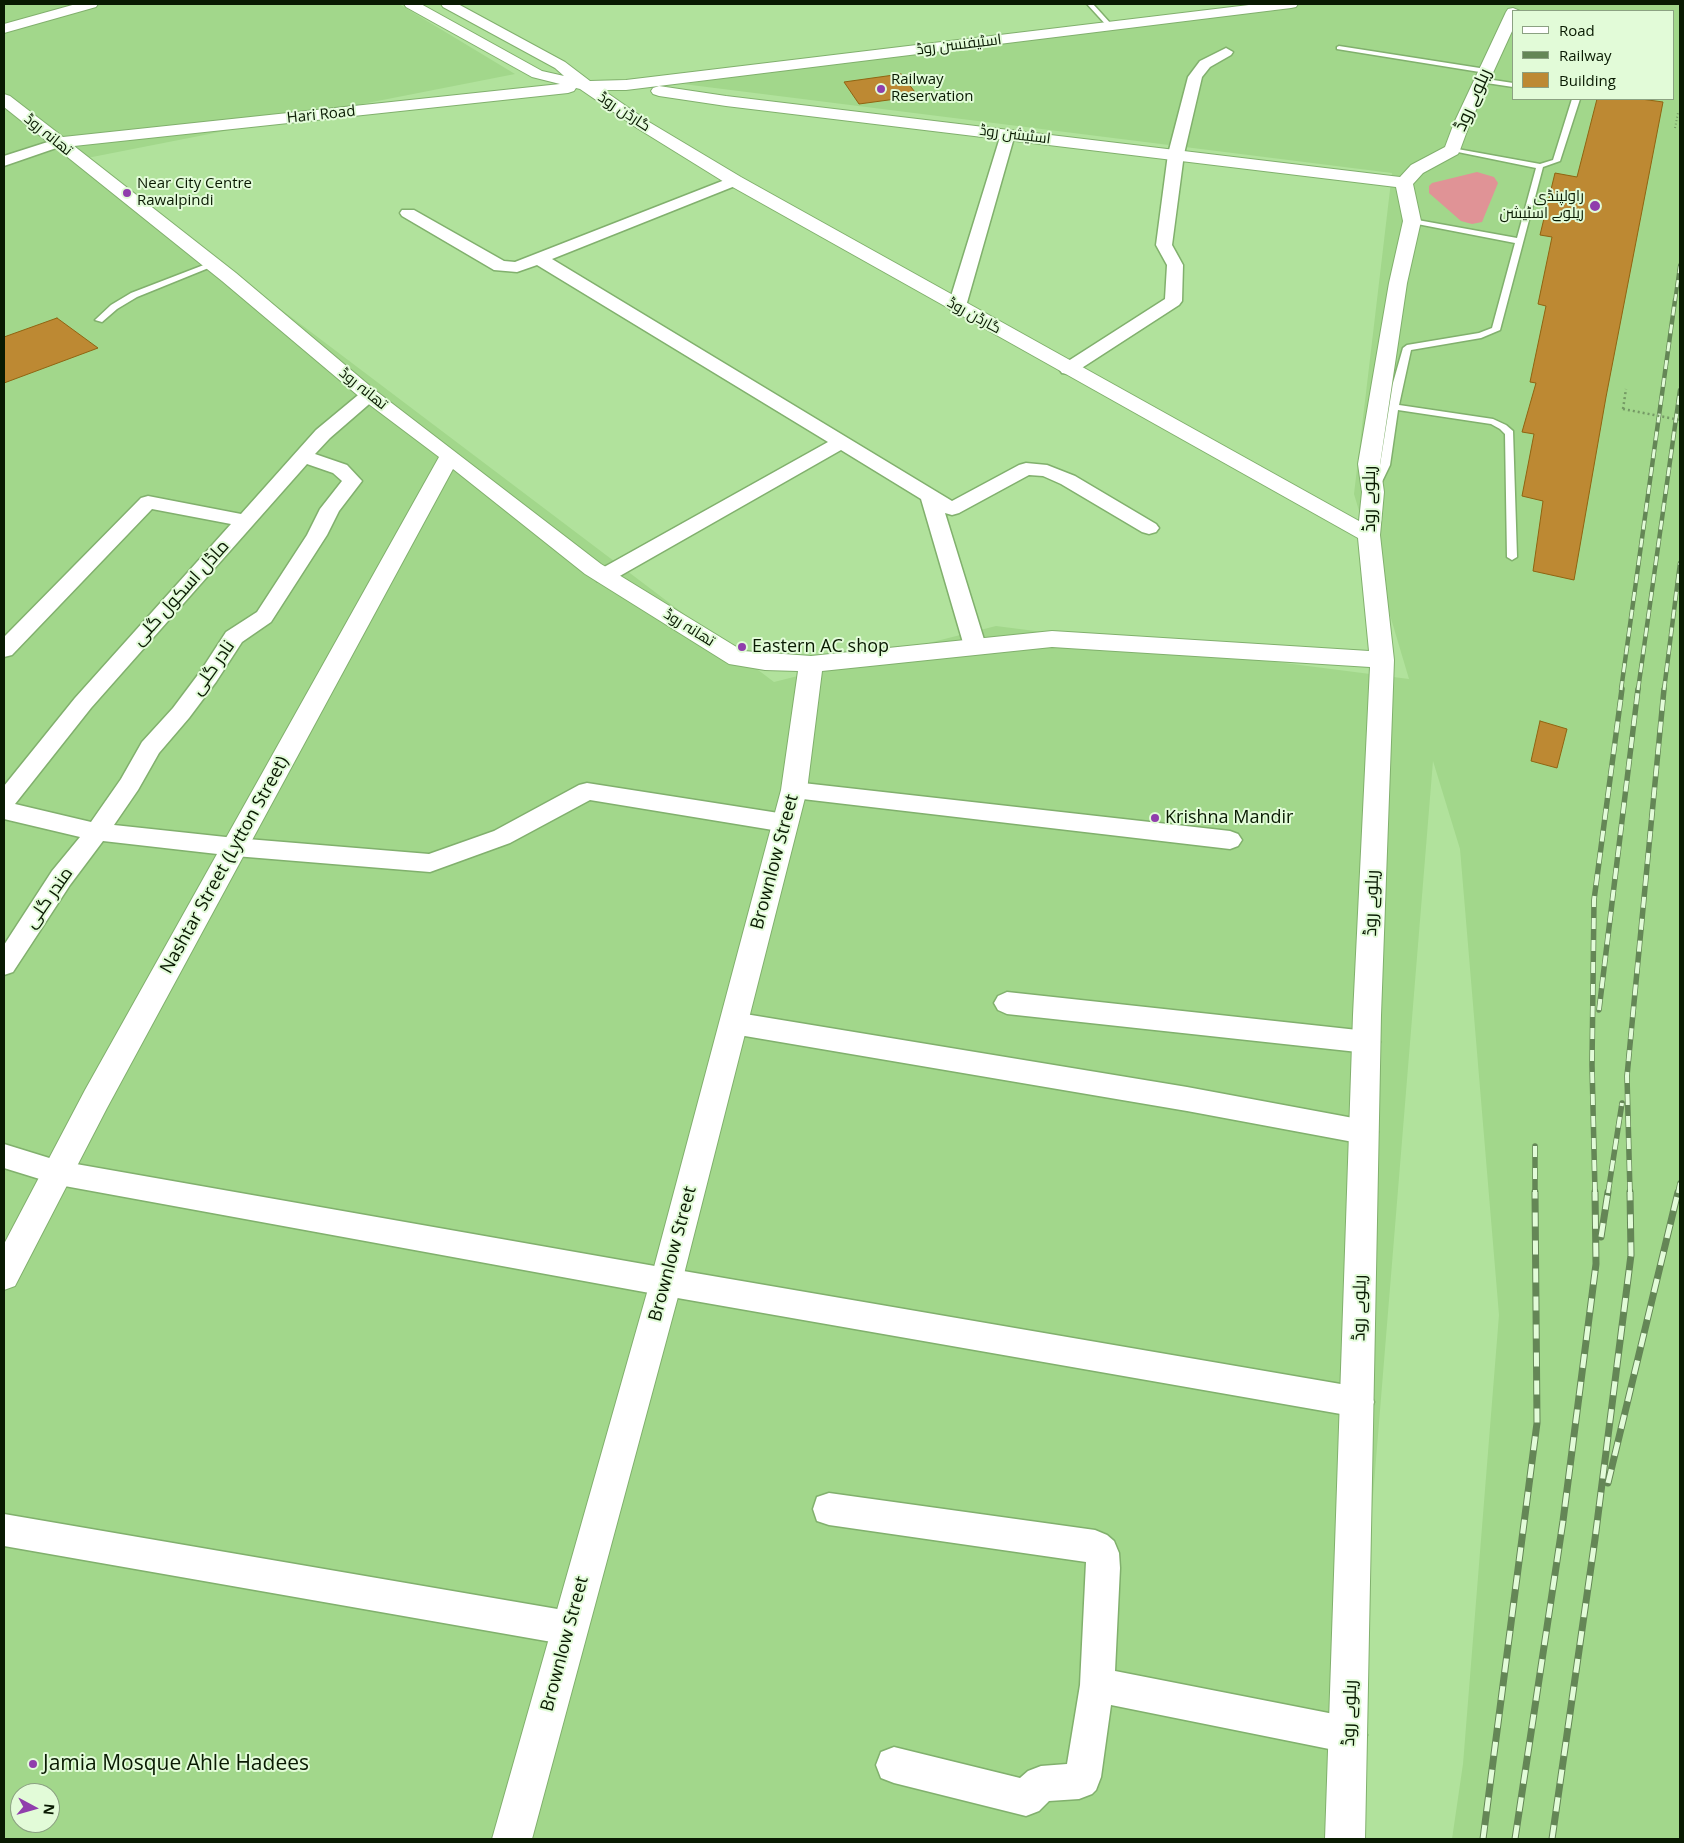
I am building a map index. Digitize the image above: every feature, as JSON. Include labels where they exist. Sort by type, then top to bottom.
[{"type":"street","points":[[4,15],[44,4]]},
{"type":"street","points":[[4,29],[91,4]]},
{"type":"street","points":[[411,4],[537,74],[586,86],[626,85]]},
{"type":"street","name":"گارڈن روڈ","points":[[448,4],[560,65],[586,86],[643,125],[735,181],[1068,369],[1369,535]]},
{"type":"street","name":"اسٹیفنسن روڈ","points":[[626,85],[1267,5],[1291,4]]},
{"type":"street","name":"ریلوے روڈ","points":[[1345,1839],[1364,1132],[1382,660],[1369,535],[1373,492],[1369,464],[1396,292],[1412,221],[1404,183],[1417,169],[1452,150],[1462,123],[1512,14]]},
{"type":"street","points":[[1068,369],[1173,301],[1175,265],[1164,245],[1176,154],[1195,77],[1205,64],[1226,52]]},
{"type":"street","name":"اسٹیشن روڈ","points":[[626,85],[726,101],[1404,183]]},
{"type":"street","name":"Hari Road","points":[[57,143],[586,86]]},
{"type":"street","name":"تھانہ روڈ","points":[[4,99],[57,143],[212,264],[369,395],[604,576],[737,658],[765,662],[811,664]]},
{"type":"street","points":[[957,306],[1008,134]]},
{"type":"street","points":[[4,161],[57,143]]},
{"type":"street","points":[[408,213],[500,266],[517,267],[735,181]]},
{"type":"street","points":[[538,258],[952,509],[1026,469],[1047,471],[1068,480],[1149,528]]},
{"type":"street","name":"ماڈل اسکول گلی","points":[[4,802],[83,703],[303,456],[323,434],[369,395]]},
{"type":"street","points":[[604,576],[841,442]]},
{"type":"street","name":"نادر گلی","points":[[97,832],[130,784],[150,748],[181,713],[208,677],[234,637],[264,617],[317,534],[330,509],[352,481],[340,469],[303,456]]},
{"type":"street","name":"Nashtar Street (Lytton Street)","points":[[4,1275],[96,1099],[450,456]]},
{"type":"street","points":[[930,495],[975,646]]},
{"type":"street","points":[[4,650],[148,502],[246,521]]},
{"type":"street","points":[[811,664],[975,646],[1052,640],[1382,660]]},
{"type":"street","name":"Brownlow Street","points":[[512,1839],[666,1282],[794,790],[811,664]]},
{"type":"street","points":[[794,790],[1230,840]]},
{"type":"street","points":[[4,810],[97,832],[235,847],[430,863],[502,837],[587,791],[785,823]]},
{"type":"street","name":"مندر گلی","points":[[4,965],[61,878],[97,832]]},
{"type":"street","points":[[1008,1003],[1367,1042]]},
{"type":"street","points":[[733,1023],[1187,1099],[1364,1132]]},
{"type":"street","points":[[4,1156],[59,1173],[666,1282],[1358,1402]]},
{"type":"street","points":[[829,1509],[1095,1548],[1102,1553],[1103,1568],[1097,1685],[1083,1777],[1079,1782],[1041,1784],[1026,1798],[894,1765]]},
{"type":"street","points":[[4,1530],[569,1628]]},
{"type":"street","points":[[1097,1685],[1349,1736]]},
{"type":"lane","points":[[1090,4],[1110,26]]},
{"type":"lane","points":[[1339,48],[1484,75],[1512,85]]},
{"type":"lane","points":[[1452,150],[1540,166],[1556,161],[1576,100]]},
{"type":"lane","points":[[1373,492],[1385,466],[1394,407],[1407,348],[1481,335],[1496,330],[1540,166]]},
{"type":"lane","points":[[1412,221],[1519,241]]},
{"type":"lane","points":[[99,320],[114,307],[134,295],[212,264]]},
{"type":"lane","points":[[1394,407],[1492,422],[1503,426],[1510,433],[1512,556]]},
{"type":"path","points":[[1675,128],[1678,113],[1680,113]]},
{"type":"path","points":[[1626,389],[1622,409],[1680,420]]},
{"type":"shaded area","points":[[4,4],[399,4],[515,74],[82,159],[774,682],[996,626],[1409,679],[1354,494],[1392,173],[683,84],[1269,4],[1680,4],[1680,1839],[1452,1839],[1463,1764],[1499,1315],[1460,849],[1433,761],[1345,1839],[4,1839]]},
{"type":"shaded area","points":[[1477,172],[1494,177],[1498,183],[1482,222],[1472,224],[1461,221],[1429,193],[1429,186],[1432,183]]},
{"type":"building","name":"Railway Reservation","points":[[901,74],[918,96],[859,104],[844,82]]},
{"type":"building","points":[[1597,100],[1648,100],[1663,102],[1606,397],[1574,580],[1533,571],[1543,501],[1522,496],[1534,434],[1522,432],[1536,383],[1530,382],[1546,306],[1538,304],[1552,237],[1540,235],[1555,173],[1577,177]]},
{"type":"building","points":[[57,318],[98,348],[4,383],[4,337]]},
{"type":"building","points":[[1540,721],[1567,729],[1557,768],[1531,761]]},
{"type":"railway","points":[[1675,301],[1680,265]]},
{"type":"railway","points":[[1621,690],[1675,300]]},
{"type":"railway","points":[[1638,690],[1680,390]]},
{"type":"railway","points":[[1664,690],[1680,563]]},
{"type":"railway","points":[[1595,1193],[1592,1065],[1594,900],[1622,689]]},
{"type":"railway","points":[[1599,1010],[1638,689]]},
{"type":"railway","points":[[1630,1193],[1627,1076],[1664,689]]},
{"type":"railway","points":[[1608,1193],[1622,1103]]},
{"type":"railway","points":[[1535,1146],[1535,1192]]},
{"type":"railway","points":[[1678,1193],[1680,1183]]},
{"type":"railway","points":[[1483,1839],[1537,1423],[1535,1192]]},
{"type":"railway","points":[[1515,1839],[1563,1521],[1596,1264],[1595,1192]]},
{"type":"railway","points":[[1601,1237],[1608,1192]]},
{"type":"railway","points":[[1552,1839],[1595,1539],[1631,1255],[1630,1192]]},
{"type":"railway","points":[[1608,1483],[1678,1192]]},
{"type":"place","name":"Railway Reservation","points":[[881,89]]},
{"type":"place","name":"Near City Centre Rawalpindi","points":[[127,193]]},
{"type":"place","name":"راولپنڈی ریلوے اسٹیشن","points":[[1595,206]]},
{"type":"place","name":"Eastern AC shop","points":[[742,647]]},
{"type":"place","name":"Krishna Mandir","points":[[1155,818]]},
{"type":"place","name":"Jamia Mosque Ahle Hadees","points":[[33,1764]]}]
